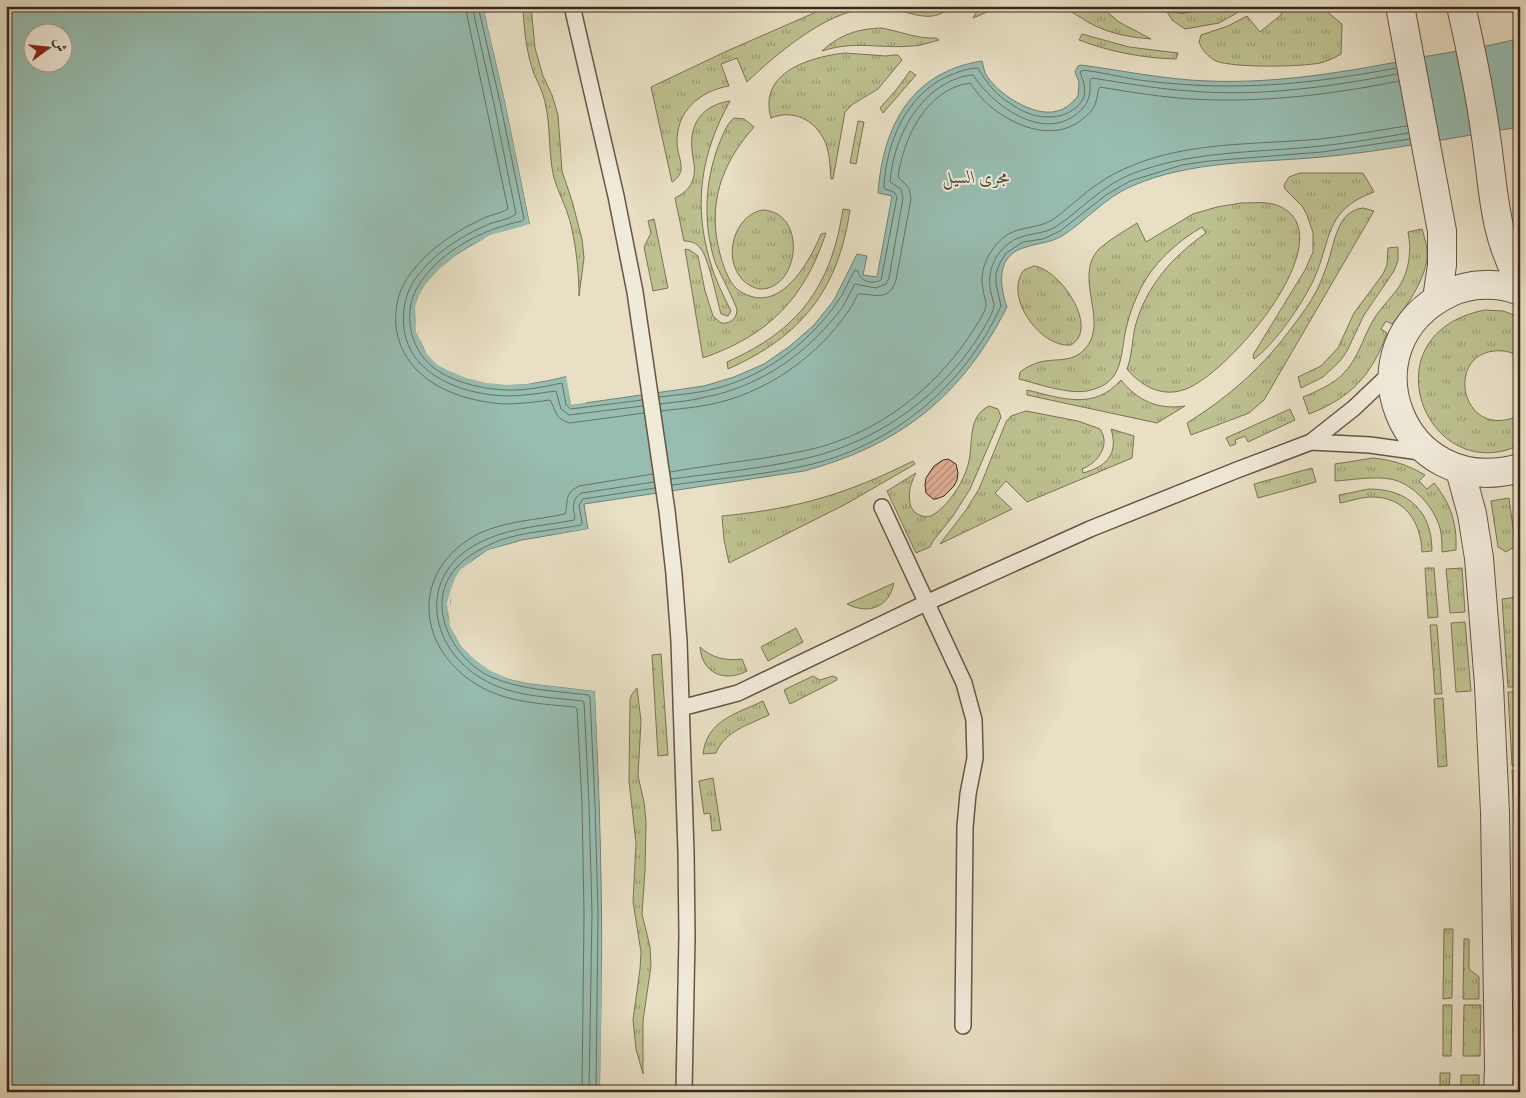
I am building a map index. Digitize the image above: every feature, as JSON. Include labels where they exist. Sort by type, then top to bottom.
[{"type":"street","points":[[1461,6],[1478,85],[1495,214],[1511,265],[1520,281]]},
{"type":"street","points":[[1400,9],[1439,213],[1443,248],[1437,299]]},
{"type":"street","points":[[1520,291],[1493,285],[1473,286],[1454,290],[1437,299],[1423,310],[1407,330],[1396,354],[1393,371],[1393,387],[1400,417],[1417,443],[1429,454],[1443,464],[1481,474],[1503,473],[1520,468]]},
{"type":"street","points":[[1460,470],[1472,514],[1480,558],[1489,685],[1495,832],[1498,1092]]},
{"type":"lane","points":[[572,6],[616,196],[635,292],[667,511],[679,640],[688,936],[684,1092]]},
{"type":"lane","points":[[681,708],[710,702],[756,685],[926,603],[1090,529],[1312,442],[1354,408],[1393,371]]},
{"type":"lane","points":[[1312,442],[1370,445],[1429,454]]},
{"type":"lane","points":[[882,507],[964,683],[974,720],[975,758],[968,794],[966,819],[963,1026]]},
{"type":"green space","points":[[523,6],[531,6],[535,48],[543,76],[552,95],[558,115],[562,171],[582,239],[584,258],[579,296],[574,240],[570,221],[554,178],[547,111],[529,57]]},
{"type":"green space","points":[[830,6],[953,6],[946,11],[932,16],[877,8],[843,14],[798,39],[747,82],[737,58],[721,64],[729,86],[708,93],[692,104],[685,112],[678,132],[677,146],[681,170],[678,177],[672,182],[651,87]]},
{"type":"green space","points":[[980,6],[1001,6],[973,18]]},
{"type":"green space","points":[[1063,6],[1100,6],[1119,22],[1151,39],[1132,37],[1105,30]]},
{"type":"green space","points":[[1217,6],[1249,6],[1219,23],[1185,29],[1172,20],[1167,12],[1198,11]]},
{"type":"green space","points":[[1276,6],[1320,6],[1342,24],[1341,54],[1320,63],[1252,66],[1216,61],[1200,45],[1201,35],[1228,26],[1247,16],[1260,32],[1282,14]]},
{"type":"green space","points":[[881,28],[939,40],[915,46],[857,45],[822,51],[828,45],[849,34]]},
{"type":"green space","points":[[1082,34],[1129,47],[1178,53],[1176,59],[1127,54],[1079,40]]},
{"type":"green space","points":[[845,53],[898,55],[902,60],[878,89],[853,104],[845,112],[833,179],[831,179],[827,147],[818,131],[805,119],[797,116],[780,115],[771,118],[769,102],[772,89],[779,78],[790,70],[817,58]]},
{"type":"green space","points":[[910,71],[916,75],[883,113],[880,108]]},
{"type":"green space","points":[[730,101],[720,120],[706,159],[701,199],[705,240],[714,274],[731,311],[728,316],[721,314],[704,254],[696,244],[684,241],[675,198],[691,185],[693,178],[692,140],[696,124],[705,111],[720,103]]},
{"type":"green space","points":[[734,118],[744,119],[754,127],[733,156],[725,171],[716,202],[716,236],[726,271],[734,286],[750,296],[762,298],[774,295],[794,279],[803,268],[821,234],[826,233],[807,277],[781,312],[747,338],[703,358],[685,249],[698,256],[705,291],[713,316],[721,323],[732,321],[737,311],[715,262],[708,231],[707,199],[716,152],[728,124]]},
{"type":"green space","points":[[858,121],[864,122],[856,164],[850,163]]},
{"type":"green space","points":[[1300,173],[1363,173],[1374,192],[1358,199],[1338,217],[1332,227],[1320,265],[1303,300],[1271,344],[1254,359],[1253,355],[1305,270],[1313,252],[1313,233],[1307,215],[1302,206],[1285,189],[1284,185],[1289,177]]},
{"type":"green space","points":[[1241,203],[1265,203],[1279,206],[1296,222],[1299,246],[1290,274],[1273,305],[1226,360],[1202,380],[1183,390],[1175,392],[1159,391],[1145,385],[1127,369],[1135,327],[1146,298],[1171,262],[1206,233],[1202,227],[1171,250],[1146,279],[1130,316],[1119,366],[1110,381],[1091,390],[1075,392],[1055,389],[1019,379],[1020,372],[1032,365],[1074,357],[1084,350],[1091,339],[1094,327],[1089,273],[1092,260],[1103,245],[1137,223],[1146,242],[1193,214]]},
{"type":"green space","points":[[1363,208],[1374,211],[1264,400],[1249,413],[1191,435],[1187,423],[1245,380],[1282,341],[1317,290],[1342,221],[1354,210]]},
{"type":"green space","points":[[843,209],[850,210],[836,264],[826,287],[812,307],[796,325],[777,341],[754,356],[728,369],[727,362],[774,336],[808,303],[830,261],[838,237]]},
{"type":"green space","points":[[762,210],[777,214],[787,223],[792,236],[793,250],[790,265],[784,277],[773,286],[760,289],[755,288],[741,278],[736,269],[732,249],[734,238],[744,220]]},
{"type":"green space","points":[[654,219],[668,288],[653,291],[644,247],[651,233],[648,221]]},
{"type":"green space","points":[[1422,229],[1427,259],[1422,276],[1414,294],[1397,318],[1392,324],[1386,321],[1381,329],[1387,333],[1367,373],[1337,400],[1309,414],[1303,397],[1334,381],[1348,369],[1374,319],[1396,291],[1404,277],[1407,270],[1410,247],[1408,232]]},
{"type":"green space","points":[[1398,247],[1398,260],[1394,271],[1364,315],[1347,351],[1340,361],[1323,377],[1301,388],[1298,377],[1321,366],[1338,348],[1354,313],[1383,274],[1387,265],[1388,248]]},
{"type":"green space","points":[[1034,266],[1055,277],[1073,300],[1079,313],[1081,326],[1079,337],[1071,345],[1059,344],[1048,338],[1037,329],[1021,306],[1018,293],[1019,281],[1024,270]]},
{"type":"green space","points":[[1485,310],[1503,311],[1520,317],[1520,357],[1501,351],[1478,356],[1469,367],[1465,381],[1466,395],[1473,408],[1484,418],[1500,420],[1520,415],[1520,445],[1487,453],[1458,446],[1436,428],[1422,403],[1419,374],[1427,347],[1448,324]]},
{"type":"green space","points":[[1121,380],[1134,393],[1149,402],[1166,407],[1185,406],[1157,423],[1027,395],[1027,390],[1065,399],[1088,399],[1100,396],[1111,390]]},
{"type":"green space","points":[[989,406],[998,409],[1001,417],[970,489],[930,547],[916,553],[887,491],[916,473],[911,484],[909,499],[912,509],[917,514],[925,517],[933,515],[940,510],[954,494],[964,477],[970,457],[974,424],[982,411]]},
{"type":"green space","points":[[1290,409],[1295,420],[1248,442],[1245,436],[1235,440],[1236,444],[1230,446],[1226,438]]},
{"type":"green space","points":[[1026,411],[1078,421],[1100,429],[1104,441],[1101,453],[1098,458],[1082,469],[1083,473],[1098,467],[1109,458],[1113,446],[1111,429],[1134,436],[1132,458],[1027,502],[1006,481],[995,493],[1012,509],[940,544],[966,510],[979,489],[1006,422],[1011,416]]},
{"type":"green space","points":[[1373,458],[1413,468],[1425,475],[1419,481],[1427,489],[1434,483],[1452,514],[1456,550],[1442,552],[1440,528],[1433,512],[1428,504],[1407,485],[1399,481],[1383,478],[1335,481],[1335,464]]},
{"type":"green space","points":[[913,461],[915,464],[846,504],[729,563],[724,540],[722,516],[774,509],[820,498],[866,483]]},
{"type":"green space","points":[[1312,468],[1316,482],[1258,498],[1254,484]]},
{"type":"green space","points":[[1369,489],[1396,493],[1416,505],[1428,525],[1432,551],[1422,552],[1421,541],[1414,521],[1402,506],[1394,501],[1372,497],[1340,503],[1339,495]]},
{"type":"green space","points":[[1509,498],[1515,542],[1514,547],[1506,552],[1498,547],[1491,501]]},
{"type":"green space","points":[[1425,568],[1434,568],[1438,617],[1428,618]]},
{"type":"green space","points":[[1462,568],[1465,612],[1450,613],[1446,569]]},
{"type":"green space","points":[[894,583],[888,598],[877,607],[863,609],[847,604]]},
{"type":"green space","points":[[1518,597],[1520,612],[1520,687],[1508,687],[1502,599]]},
{"type":"green space","points":[[1465,622],[1471,691],[1456,692],[1451,623]]},
{"type":"green space","points":[[1430,625],[1437,625],[1442,694],[1435,694]]},
{"type":"green space","points":[[796,628],[803,642],[768,661],[761,647]]},
{"type":"green space","points":[[700,647],[709,654],[719,658],[730,660],[742,659],[747,671],[730,676],[716,673],[705,663]]},
{"type":"green space","points":[[661,654],[668,755],[658,756],[652,655]]},
{"type":"green space","points":[[813,676],[820,680],[833,676],[837,680],[790,704],[784,690]]},
{"type":"green space","points":[[637,688],[641,721],[638,776],[646,822],[642,914],[650,947],[651,966],[643,1021],[643,1074],[636,1049],[633,1020],[641,952],[633,902],[636,843],[629,781],[630,699]]},
{"type":"green space","points":[[1508,692],[1520,692],[1520,766],[1512,766]]},
{"type":"green space","points":[[1443,698],[1447,766],[1438,767],[1434,699]]},
{"type":"green space","points":[[763,701],[769,715],[731,734],[720,745],[716,753],[703,754],[710,733],[717,726],[733,715]]},
{"type":"green space","points":[[1512,770],[1520,770],[1520,841],[1515,841]]},
{"type":"green space","points":[[713,778],[721,830],[712,831],[710,813],[704,814],[699,781]]},
{"type":"green space","points":[[1515,849],[1520,849],[1520,921],[1516,921]]},
{"type":"green space","points":[[1516,925],[1520,925],[1520,997],[1517,997]]},
{"type":"green space","points":[[1444,929],[1453,929],[1452,998],[1443,999]]},
{"type":"green space","points":[[1464,939],[1469,939],[1469,969],[1479,977],[1479,999],[1463,999]]},
{"type":"green space","points":[[1443,1005],[1452,1005],[1451,1056],[1443,1056]]},
{"type":"green space","points":[[1464,1005],[1481,1005],[1480,1056],[1463,1056]]},
{"type":"green space","points":[[1517,1010],[1520,1010],[1520,1058],[1515,1058]]},
{"type":"green space","points":[[1440,1073],[1450,1073],[1449,1092],[1440,1092]]},
{"type":"green space","points":[[1461,1075],[1479,1075],[1479,1092],[1461,1092]]},
{"type":"water","name":"مجرى السيل","points":[[6,6],[483,6],[505,101],[530,225],[501,232],[475,244],[462,251],[440,269],[425,286],[417,301],[417,328],[426,352],[435,361],[466,377],[494,383],[523,384],[567,376],[571,405],[704,386],[734,377],[764,364],[790,346],[814,325],[834,300],[857,254],[867,256],[863,275],[877,277],[892,196],[878,193],[886,146],[894,125],[905,106],[919,90],[936,77],[957,67],[982,61],[985,73],[990,81],[1007,96],[1027,107],[1048,112],[1063,109],[1078,96],[1079,82],[1075,72],[1078,66],[1081,65],[1190,80],[1249,81],[1365,68],[1520,38],[1520,127],[1396,148],[1322,157],[1202,167],[1178,171],[1132,186],[1104,203],[1062,236],[1048,242],[1026,247],[1016,251],[1009,257],[1002,271],[1002,289],[1007,307],[989,339],[970,367],[949,391],[925,413],[899,431],[870,447],[839,460],[804,471],[584,504],[588,529],[522,540],[488,550],[474,559],[454,580],[448,615],[456,637],[476,661],[509,679],[595,691],[601,891],[600,1092],[6,1092]]},
{"type":"pier","points":[[483,6],[486,6],[508,101],[533,225],[491,238],[456,258],[441,271],[427,286],[421,296],[418,308],[418,332],[429,353],[448,368],[486,380],[506,382],[526,382],[567,374],[569,376],[573,402],[585,400],[586,403],[571,405],[566,376],[527,384],[506,385],[466,378],[436,364],[427,354],[416,332],[415,307],[419,295],[439,269],[455,256],[490,235],[530,224]]},
{"type":"pier","points":[[588,529],[589,532],[522,543],[490,552],[462,572],[456,581],[450,603],[453,626],[458,636],[477,659],[493,669],[510,676],[528,680],[595,688],[597,690],[603,803],[605,913],[603,1092],[600,1092],[603,913],[595,691],[527,683],[509,679],[491,671],[476,661],[462,647],[450,626],[447,603],[454,580],[460,570],[488,550],[522,541]]},
{"type":"building","points":[[1137,6],[1181,8],[1217,6],[1183,13],[1153,11]]},
{"type":"building","points":[[948,459],[956,464],[957,480],[944,496],[933,499],[926,493],[926,478],[934,466]]}]
